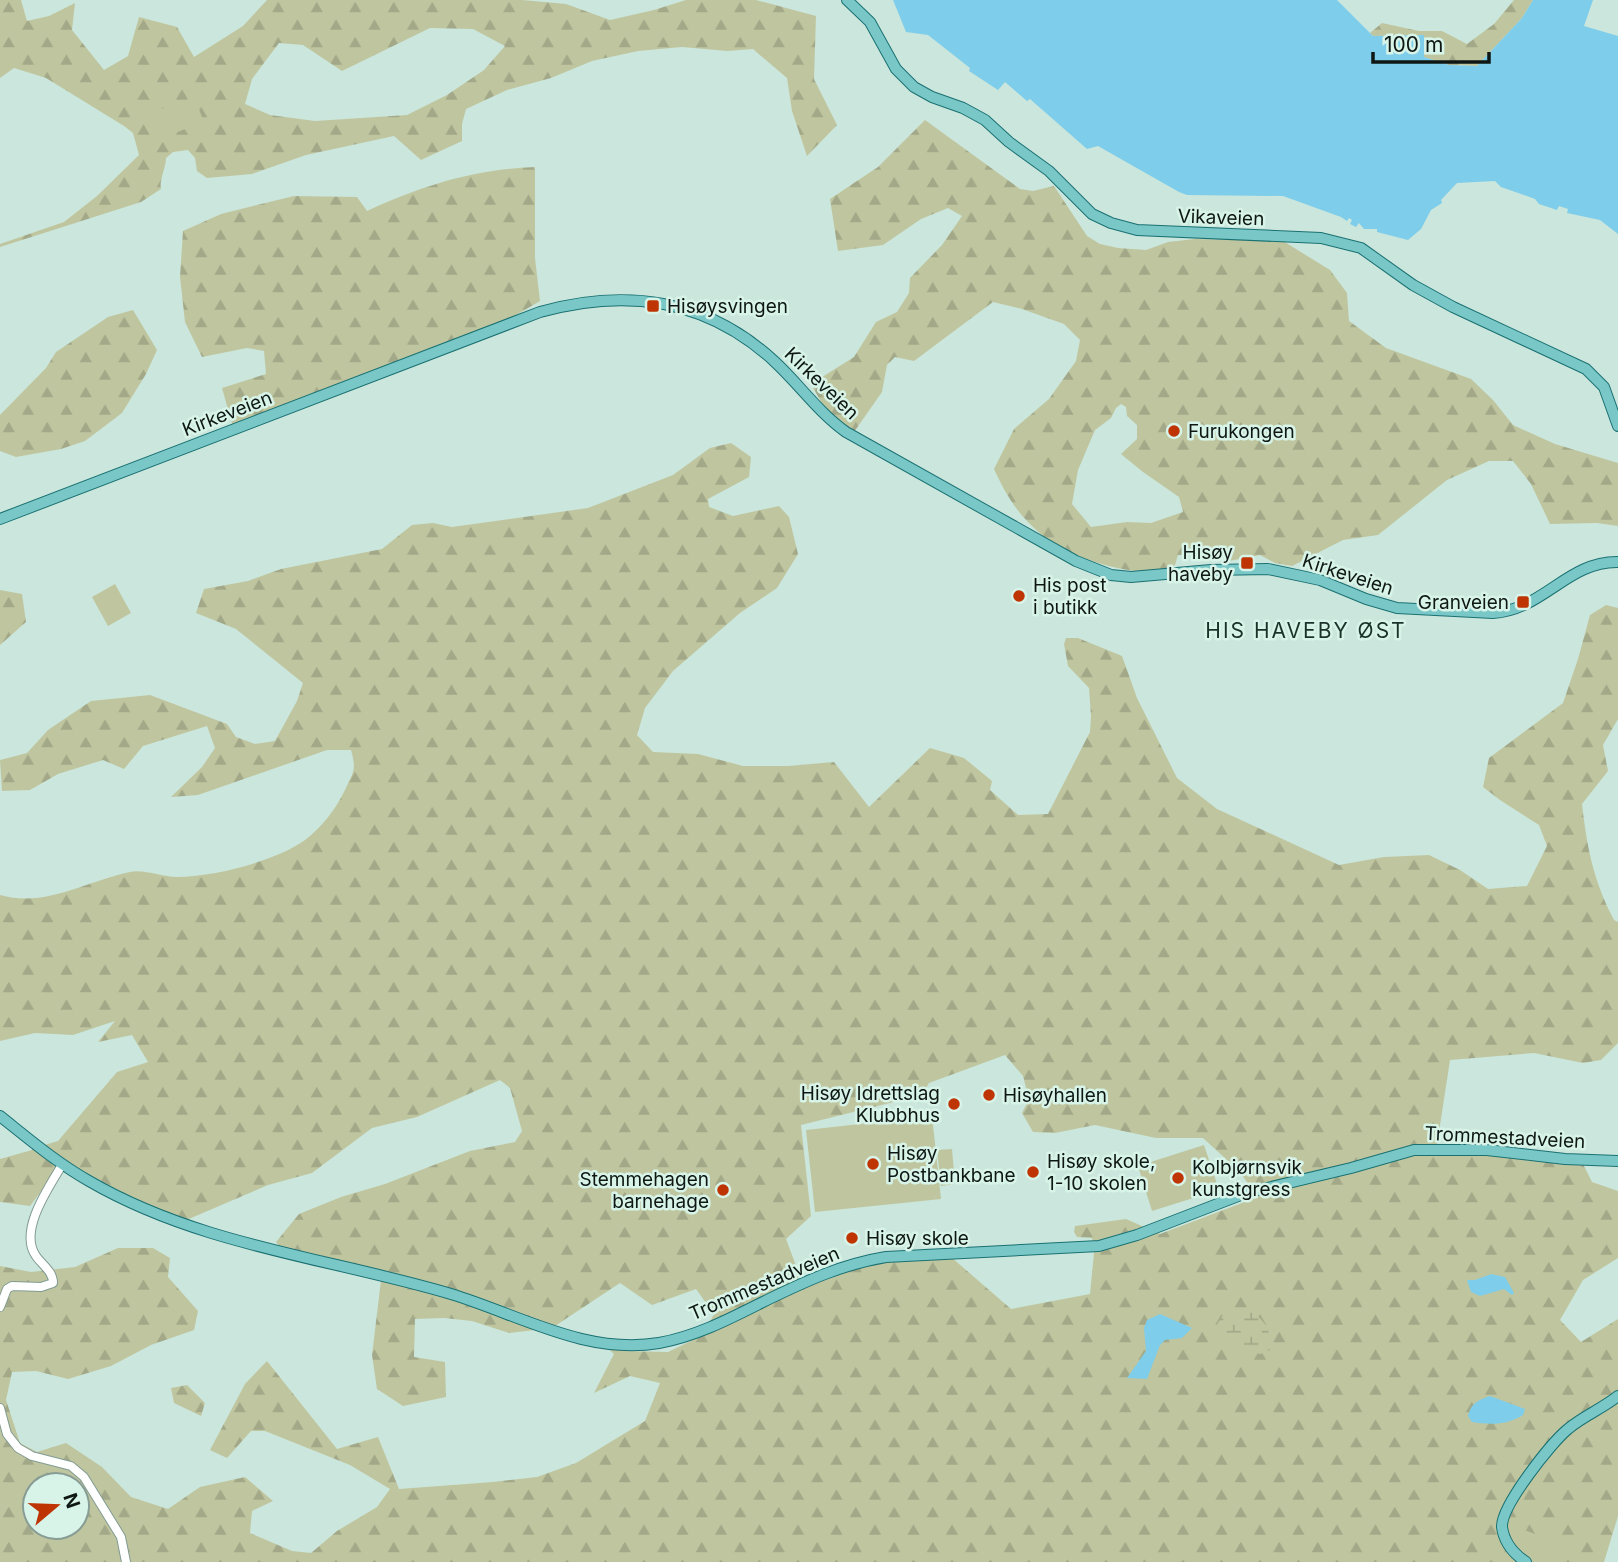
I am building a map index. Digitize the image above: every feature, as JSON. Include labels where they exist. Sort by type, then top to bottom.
[{"type":"main road","name":"Vikaveien","points":[[847,0],[870,22],[896,69],[907,81],[922,93],[954,103],[985,120],[1009,142],[1049,171],[1086,210],[1101,220],[1137,230],[1313,237],[1361,248],[1436,298],[1586,369],[1604,387],[1618,425]]},
{"type":"main road","name":"Kirkeveien","points":[[0,519],[540,312],[584,302],[626,299],[688,310],[740,334],[776,363],[820,411],[846,432],[1076,561],[1111,575],[1131,578],[1210,570],[1268,569],[1320,580],[1366,599],[1397,608],[1493,613],[1528,605],[1584,568],[1618,562]]},
{"type":"main road","name":"Trommestadveien","points":[[0,1116],[62,1165],[91,1182],[139,1206],[224,1238],[396,1278],[456,1296],[568,1337],[617,1345],[639,1345],[676,1339],[853,1264],[886,1257],[1099,1245],[1137,1235],[1246,1193],[1414,1150],[1487,1150],[1565,1159],[1618,1161]]},
{"type":"main road","points":[[1526,1562],[1513,1552],[1504,1534],[1502,1523],[1509,1505],[1561,1434],[1618,1396]]},
{"type":"street","points":[[0,1307],[12,1286],[41,1287],[53,1283],[51,1274],[31,1248],[30,1237],[44,1197],[62,1165]]},
{"type":"street","points":[[0,1408],[8,1434],[18,1448],[32,1456],[71,1466],[84,1476],[121,1536],[126,1562]]},
{"type":"green space","points":[[0,0],[21,0],[27,21],[49,16],[75,3],[72,30],[104,70],[128,56],[139,17],[177,27],[194,57],[243,26],[267,0],[522,0],[566,4],[610,20],[686,0],[756,0],[816,16],[814,79],[837,125],[807,156],[792,111],[787,78],[753,49],[727,51],[682,47],[638,51],[592,61],[551,78],[507,90],[466,109],[462,124],[462,141],[421,160],[394,136],[306,155],[252,174],[207,178],[197,171],[195,158],[188,150],[173,152],[166,158],[161,189],[141,202],[0,247],[0,244],[64,222],[97,196],[139,155],[133,133],[46,78],[14,68],[0,78]],"holes":[[[430,28],[473,29],[505,46],[484,70],[447,95],[407,115],[315,121],[270,115],[245,104],[252,79],[279,43],[303,45],[342,71]]]},
{"type":"green space","points":[[1514,0],[1533,0],[1522,18],[1477,66],[1449,65],[1424,57],[1424,35],[1373,36],[1370,33],[1382,23],[1419,31],[1442,31],[1467,44],[1494,24]]},
{"type":"green space","points":[[194,97],[204,122],[159,139],[150,113]]},
{"type":"green space","points":[[925,120],[1020,189],[1033,191],[1054,186],[1087,236],[1100,244],[1146,250],[1168,242],[1195,239],[1283,241],[1330,270],[1347,293],[1349,321],[1386,348],[1471,379],[1513,425],[1555,444],[1618,463],[1618,526],[1597,523],[1550,524],[1531,484],[1513,461],[1489,461],[1447,480],[1378,535],[1343,540],[1292,566],[1275,563],[1260,555],[1229,561],[1219,550],[1196,547],[1188,556],[1178,555],[1175,565],[1161,570],[1126,570],[1069,552],[1042,535],[1026,520],[1009,497],[994,469],[1014,429],[1049,399],[1076,361],[1080,340],[1064,324],[993,302],[914,361],[895,357],[887,365],[882,392],[854,432],[824,407],[811,384],[854,357],[876,322],[897,312],[909,293],[910,278],[942,245],[962,216],[948,208],[921,219],[883,245],[838,251],[830,199],[878,167]],"holes":[[[1121,404],[1126,407],[1127,416],[1137,425],[1137,439],[1121,454],[1179,497],[1183,512],[1151,523],[1127,522],[1091,527],[1072,504],[1078,470],[1095,430],[1111,418]]]},
{"type":"green space","points":[[535,167],[535,258],[540,301],[501,324],[233,427],[222,388],[266,374],[264,351],[247,348],[202,357],[185,322],[180,277],[183,231],[221,214],[294,196],[357,197],[367,211],[449,180],[490,171]]},
{"type":"green space","points":[[133,310],[157,350],[122,413],[85,441],[61,449],[16,457],[0,451],[0,415],[46,368],[56,352],[108,317]]},
{"type":"green space","points":[[731,443],[751,457],[749,477],[708,499],[709,507],[733,516],[779,506],[789,517],[798,554],[777,588],[740,613],[673,671],[645,708],[637,735],[653,752],[698,754],[743,766],[834,762],[869,807],[930,748],[964,758],[992,781],[990,790],[1018,815],[1048,814],[1090,732],[1089,688],[1068,666],[1064,644],[1066,638],[1078,638],[1122,656],[1137,698],[1177,778],[1217,809],[1339,865],[1384,857],[1429,855],[1460,870],[1488,889],[1527,886],[1547,846],[1539,825],[1483,787],[1489,758],[1563,703],[1590,615],[1606,605],[1618,608],[1618,719],[1603,745],[1608,771],[1582,804],[1596,877],[1614,920],[1618,922],[1618,1043],[1601,1060],[1583,1063],[1534,1053],[1450,1060],[1437,1145],[1581,1160],[1592,1182],[1618,1191],[1618,1258],[1583,1280],[1560,1320],[1581,1342],[1618,1319],[1618,1516],[1604,1562],[0,1562],[0,1266],[31,1272],[75,1267],[118,1248],[153,1248],[170,1258],[168,1277],[198,1311],[194,1330],[151,1345],[111,1366],[68,1379],[36,1371],[12,1372],[6,1400],[20,1443],[37,1452],[66,1443],[102,1467],[131,1497],[168,1509],[200,1487],[245,1477],[273,1501],[252,1511],[250,1533],[292,1551],[311,1553],[337,1531],[377,1507],[390,1489],[350,1465],[265,1431],[251,1431],[227,1458],[210,1450],[245,1384],[267,1361],[337,1449],[378,1437],[399,1489],[537,1477],[576,1463],[645,1421],[660,1383],[630,1376],[594,1393],[614,1354],[597,1338],[624,1351],[668,1352],[697,1338],[706,1329],[714,1314],[696,1289],[652,1305],[620,1283],[552,1328],[509,1333],[472,1321],[415,1319],[414,1357],[445,1362],[446,1397],[403,1406],[377,1389],[372,1355],[382,1272],[285,1253],[276,1242],[299,1214],[470,1151],[515,1142],[522,1131],[510,1088],[500,1080],[417,1117],[372,1128],[312,1173],[268,1185],[184,1221],[68,1171],[55,1173],[30,1206],[0,1202],[0,1159],[32,1150],[32,1143],[41,1146],[58,1141],[117,1072],[148,1062],[132,1035],[98,1042],[115,1021],[73,1035],[35,1033],[0,1041],[0,895],[17,898],[50,896],[130,872],[171,877],[208,874],[278,855],[305,840],[328,818],[350,779],[354,763],[351,750],[327,750],[198,795],[171,797],[202,767],[215,748],[207,726],[143,746],[124,769],[103,760],[58,774],[30,790],[2,791],[0,760],[27,753],[48,730],[91,701],[150,695],[227,724],[236,737],[255,744],[275,741],[297,701],[303,683],[236,629],[196,613],[204,589],[248,581],[281,569],[382,549],[412,525],[433,523],[452,527],[588,508],[673,475],[710,448]],"holes":[[[1005,1055],[1023,1076],[1029,1099],[1022,1113],[1033,1132],[1055,1133],[1095,1125],[1156,1138],[1203,1138],[1238,1170],[1258,1197],[1160,1234],[1126,1219],[1075,1226],[1077,1237],[1092,1238],[1094,1253],[1090,1294],[1011,1309],[951,1257],[884,1263],[862,1267],[824,1280],[798,1282],[798,1271],[786,1239],[811,1216],[801,1125],[922,1095],[929,1083]]]},
{"type":"green space","points":[[115,584],[131,613],[108,626],[92,597]]},
{"type":"green space","points":[[0,590],[22,594],[26,622],[0,645]]},
{"type":"green space","name":"Hisøy Postbankbane","points":[[932,1116],[941,1199],[815,1212],[806,1130]]},
{"type":"green space","name":"Kolbjørnsvik kunstgress","points":[[1204,1145],[1219,1190],[1152,1211],[1138,1166]]},
{"type":"green space","points":[[952,1149],[955,1184],[941,1186],[937,1150]]},
{"type":"green space","points":[[1237,1309],[1252,1313],[1263,1322],[1269,1335],[1270,1350],[1260,1354],[1232,1343],[1216,1326],[1224,1314]]},
{"type":"green space","points":[[187,1385],[205,1403],[201,1416],[174,1403],[171,1388]]},
{"type":"green space","points":[[1524,1530],[1558,1542],[1552,1558],[1518,1546]]},
{"type":"water","points":[[893,0],[1337,0],[1373,36],[1424,35],[1424,57],[1449,65],[1477,66],[1522,18],[1533,0],[1593,0],[1584,26],[1618,36],[1618,234],[1600,220],[1567,213],[1568,209],[1559,206],[1557,210],[1539,204],[1535,199],[1501,187],[1495,181],[1457,183],[1441,200],[1442,203],[1431,210],[1421,229],[1408,240],[1377,232],[1377,229],[1364,229],[1359,223],[1356,227],[1350,224],[1352,220],[1349,218],[1347,221],[1283,196],[1187,195],[1098,146],[1087,149],[1030,99],[1027,101],[1005,82],[998,90],[969,71],[970,68],[928,35],[906,32]]},
{"type":"water","points":[[1491,1274],[1505,1277],[1514,1293],[1512,1295],[1504,1289],[1480,1296],[1471,1292],[1467,1280]]},
{"type":"water","points":[[1160,1314],[1192,1328],[1182,1338],[1165,1340],[1160,1345],[1147,1379],[1127,1378],[1146,1351],[1144,1328],[1147,1320]]},
{"type":"water","points":[[1490,1396],[1525,1409],[1523,1415],[1499,1423],[1472,1422],[1468,1416],[1473,1405]]},
{"type":"place","name":"Hisøysvingen","points":[[653,306]]},
{"type":"place","name":"Furukongen","points":[[1174,431]]},
{"type":"place","name":"Hisøy haveby","points":[[1247,563]]},
{"type":"place","name":"His post i butikk","points":[[1019,596]]},
{"type":"place","name":"Granveien","points":[[1523,602]]},
{"type":"place","name":"Hisøyhallen","points":[[989,1095]]},
{"type":"place","name":"Hisøy Idrettslag Klubbhus","points":[[954,1104]]},
{"type":"place","name":"Hisøy Postbankbane","points":[[873,1164]]},
{"type":"place","name":"Hisøy skole, 1-10 skolen","points":[[1033,1172]]},
{"type":"place","name":"Kolbjørnsvik kunstgress","points":[[1178,1178]]},
{"type":"place","name":"Stemmehagen barnehage","points":[[723,1190]]},
{"type":"place","name":"Hisøy skole","points":[[852,1238]]},
{"type":"district","name":"HIS HAVEBY ØST","points":[[1306,631]]}]
